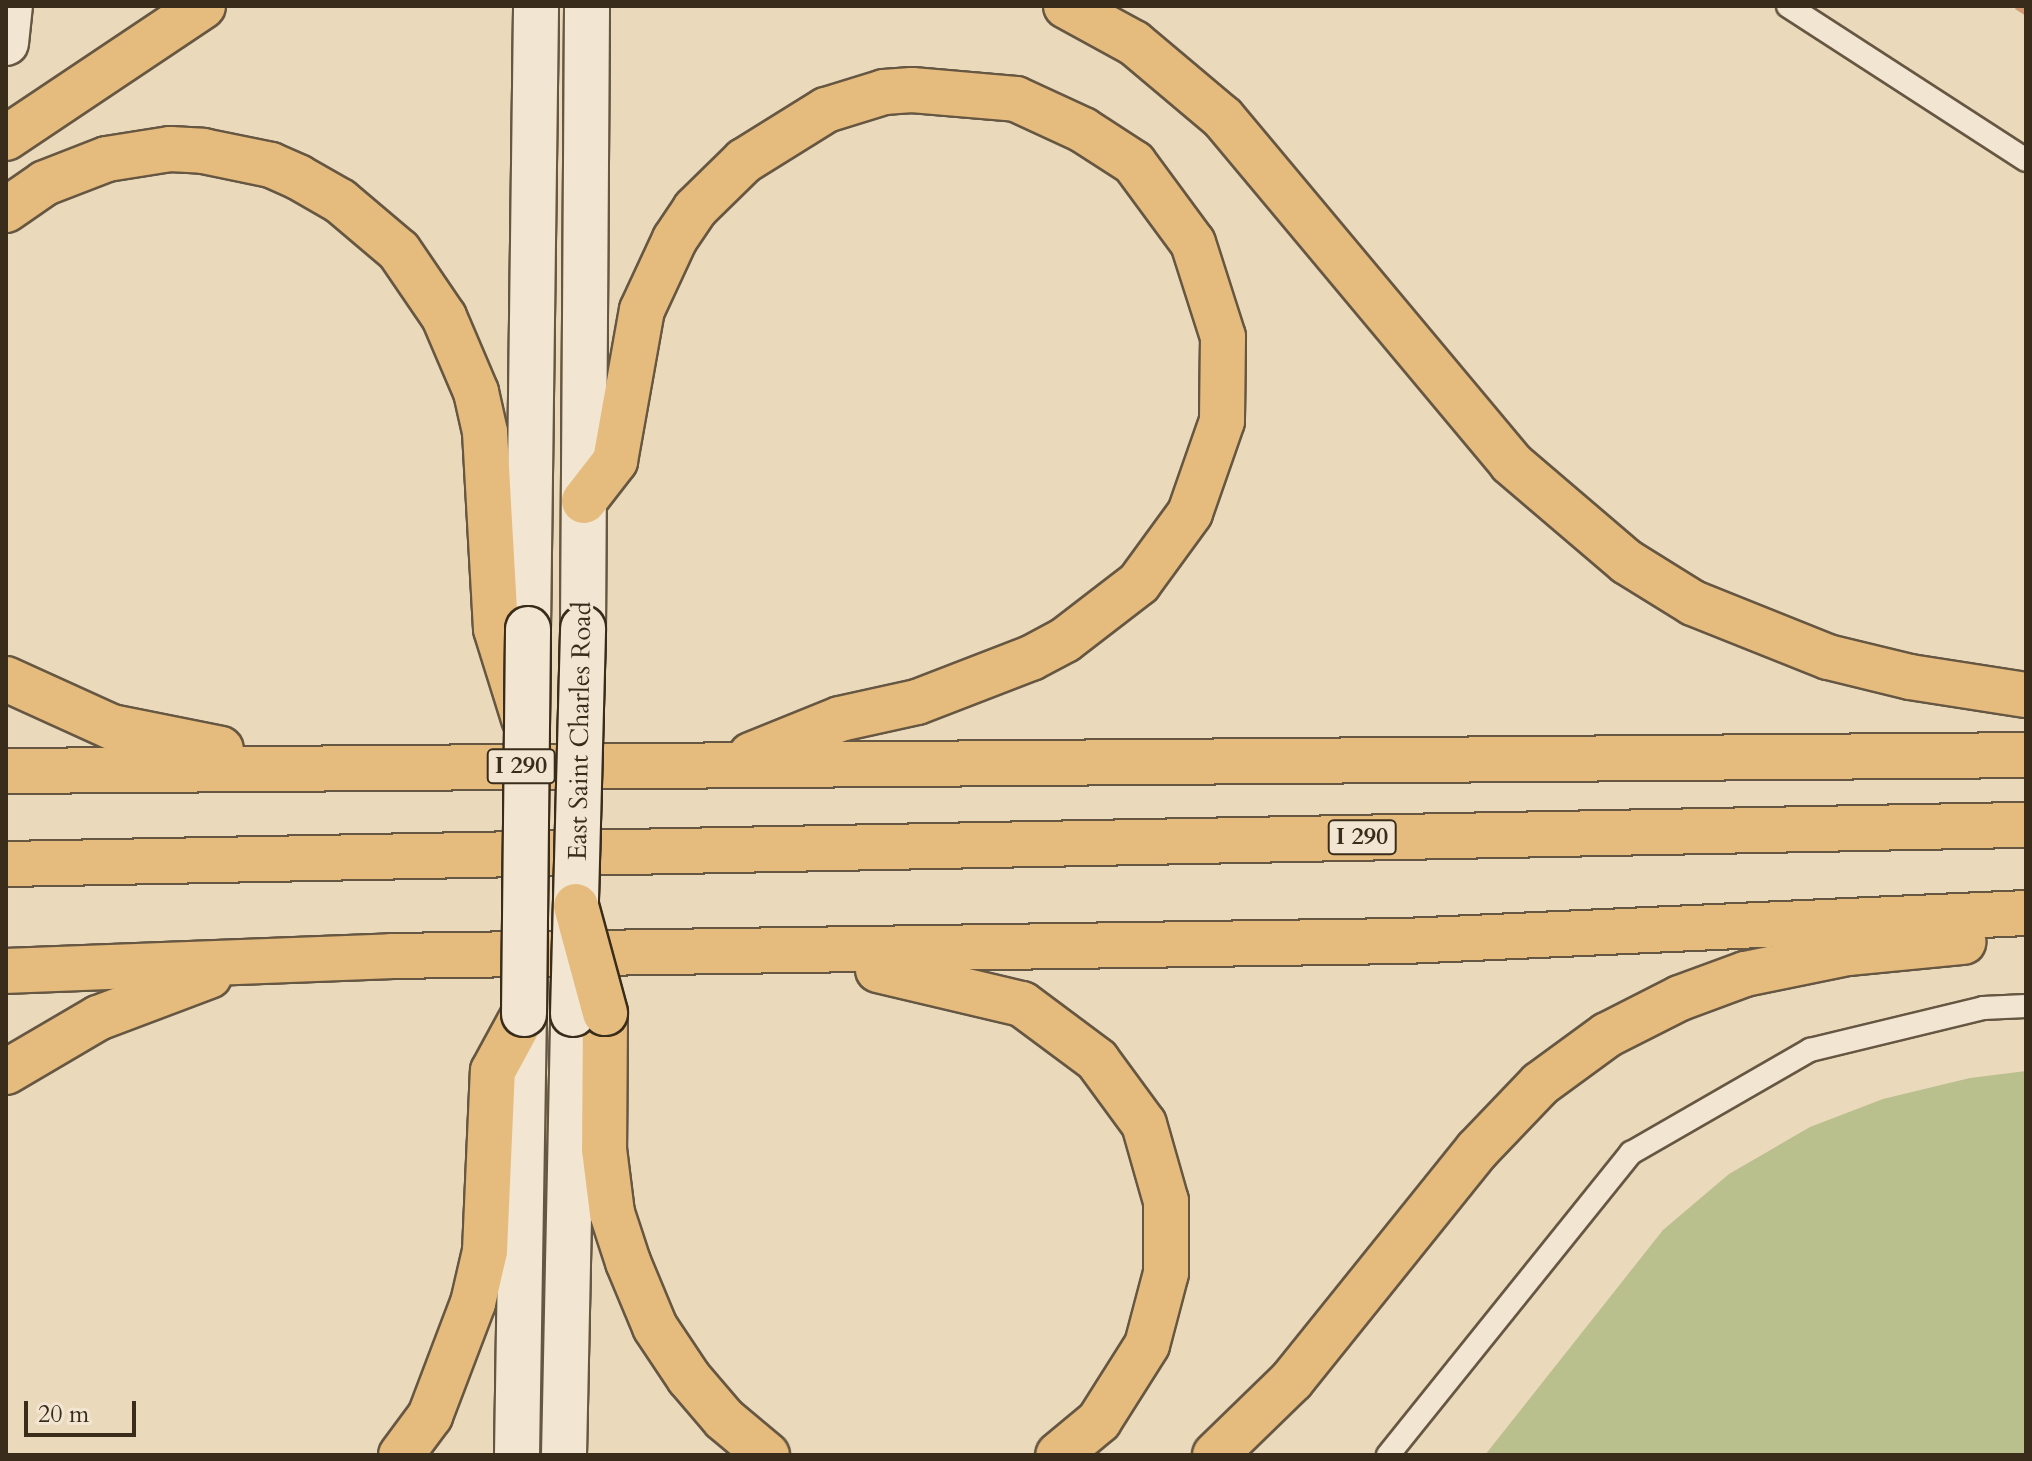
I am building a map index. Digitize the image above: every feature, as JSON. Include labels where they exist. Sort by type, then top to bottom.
[{"type":"highway","points":[[6,138],[203,6]]},
{"type":"highway","points":[[1066,6],[1134,43],[1223,118],[1511,463],[1627,562],[1693,603],[1828,657],[1910,677],[2026,695]]},
{"type":"highway","points":[[584,501],[615,461],[642,310],[669,247],[723,178],[767,143],[826,110],[884,92],[912,90],[954,89],[1016,99],[1083,130],[1134,163],[1193,243],[1223,337],[1222,421],[1190,513],[1139,583],[1065,640],[1031,658],[917,702],[840,719],[728,764]]},
{"type":"highway","points":[[6,210],[45,183],[107,159],[159,150],[203,151],[285,171],[370,223],[423,282],[462,351],[485,432],[512,629]]},
{"type":"highway","points":[[6,679],[112,727],[314,767]]},
{"type":"highway","name":"I 290","points":[[6,771],[2026,755]]},
{"type":"highway","name":"I 290","points":[[6,864],[2026,825]]},
{"type":"highway","points":[[576,906],[612,1213],[628,1262],[655,1327],[689,1378],[724,1419],[767,1455]]},
{"type":"highway","points":[[6,971],[237,965],[391,956],[1405,941],[2026,913]]},
{"type":"highway","points":[[1215,1455],[1292,1380],[1477,1150],[1540,1084],[1607,1035],[1680,998],[1800,961],[2026,938]]},
{"type":"highway","points":[[741,953],[858,966],[953,984],[1022,1004],[1097,1060],[1144,1124],[1166,1201],[1166,1273],[1147,1345],[1099,1421],[1058,1455]]},
{"type":"highway","points":[[6,1072],[98,1018],[237,965]]},
{"type":"highway","points":[[401,1455],[430,1416],[473,1303],[485,1251],[493,1071],[524,1014]]},
{"type":"main road","points":[[6,43],[10,6]]},
{"type":"main road","name":"East Saint Charles Road","points":[[517,1455],[527,729],[512,629],[536,6]]},
{"type":"main road","name":"East Saint Charles Road","points":[[576,906],[583,628],[587,6]]},
{"type":"main road","points":[[564,1455],[589,1014]]},
{"type":"lane","points":[[1788,6],[2026,160]]},
{"type":"lane","points":[[1388,1455],[1631,1153],[1810,1050],[1983,1008],[2026,1006]]},
{"type":"green space","points":[[2026,1071],[2026,1455],[1485,1455],[1663,1230],[1729,1174],[1810,1127],[1883,1099],[1970,1078]]},
{"type":"building","points":[[2026,6],[2026,16],[2015,9]]}]
